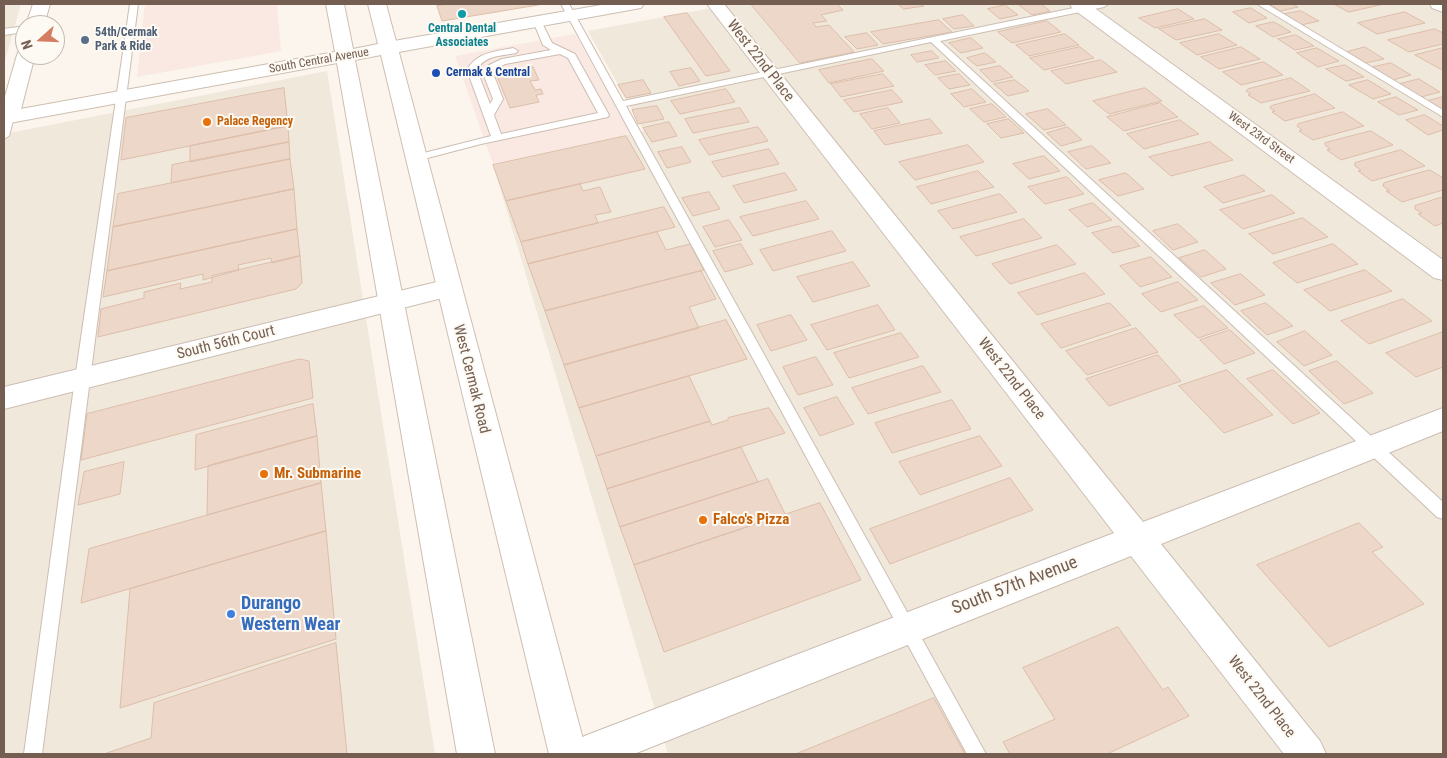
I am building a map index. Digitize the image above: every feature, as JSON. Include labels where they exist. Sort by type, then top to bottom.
[{"type":"street","points":[[336,4],[476,754]]},
{"type":"street","name":"West Cermak Road","points":[[377,4],[568,754]]},
{"type":"street","name":"South Central Avenue","points":[[7,118],[537,21],[569,10],[635,4]]},
{"type":"street","name":"West 22nd Place","points":[[715,4],[1306,754]]},
{"type":"street","points":[[1438,4],[1443,6]]},
{"type":"street","name":"West 23rd Street","points":[[1081,6],[1443,272]]},
{"type":"street","points":[[7,118],[23,65]]},
{"type":"street","name":"South 56th Court","points":[[4,398],[449,288]]},
{"type":"street","name":"South 57th Avenue","points":[[586,754],[1443,419]]},
{"type":"lane","points":[[33,754],[134,4]]},
{"type":"lane","points":[[621,104],[770,74],[1081,6],[1104,4]]},
{"type":"lane","points":[[1261,4],[1443,114]]},
{"type":"lane","points":[[569,10],[977,754]]},
{"type":"lane","points":[[537,21],[548,45]]},
{"type":"lane","points":[[933,39],[1443,512]]},
{"type":"lane","points":[[416,158],[604,115],[572,56],[548,45],[486,56],[476,62],[472,70],[497,138]]},
{"type":"lane","points":[[489,115],[498,99],[488,76],[492,67],[502,62],[561,50]]},
{"type":"lane","points":[[4,136],[7,118]]},
{"type":"shaded area","points":[[4,4],[21,4],[18,15],[15,15],[15,25],[4,64]]},
{"type":"shaded area","points":[[145,4],[277,4],[281,51],[137,77]]},
{"type":"shaded area","points":[[733,4],[1443,4],[1443,754],[668,754],[493,164],[644,131],[588,31]]},
{"type":"shaded area","points":[[575,34],[631,134],[493,164],[455,56]]},
{"type":"shaded area","points":[[327,71],[435,754],[4,754],[4,134]]},
{"type":"building","name":"Central Dental Associates","points":[[451,4],[544,4],[442,21],[437,6]]},
{"type":"building","points":[[751,4],[837,4],[843,10],[821,15],[827,21],[813,23],[816,27],[829,25],[854,52],[800,63]]},
{"type":"building","points":[[898,4],[922,4],[924,6],[904,9]]},
{"type":"building","points":[[1041,4],[1050,11],[1032,15],[1019,5]]},
{"type":"building","points":[[1269,4],[1293,4],[1298,7],[1281,11]]},
{"type":"building","points":[[1334,4],[1384,4],[1349,12]]},
{"type":"building","points":[[1005,5],[1018,15],[1000,19],[988,9]]},
{"type":"building","points":[[1251,8],[1267,18],[1249,23],[1233,12]]},
{"type":"building","points":[[1178,9],[1194,19],[1155,28],[1139,18]]},
{"type":"building","points":[[1301,11],[1319,21],[1301,25],[1284,14]]},
{"type":"building","points":[[1405,12],[1425,23],[1377,34],[1358,23]]},
{"type":"building","points":[[687,13],[730,71],[706,76],[664,17]]},
{"type":"building","points":[[963,15],[974,26],[954,29],[943,19]]},
{"type":"building","points":[[1205,19],[1222,30],[1176,40],[1159,29]]},
{"type":"building","points":[[939,20],[952,32],[883,44],[871,32]]},
{"type":"building","points":[[1047,21],[1061,32],[1012,43],[998,32]]},
{"type":"building","points":[[1274,22],[1291,32],[1273,37],[1256,26]]},
{"type":"building","points":[[1435,29],[1443,33],[1443,44],[1409,52],[1388,40]]},
{"type":"building","points":[[867,33],[878,45],[857,49],[845,37]]},
{"type":"building","points":[[1065,34],[1079,45],[1029,56],[1016,45]]},
{"type":"building","points":[[1219,34],[1237,45],[1197,55],[1180,43]]},
{"type":"building","points":[[1296,35],[1314,46],[1295,50],[1278,39]]},
{"type":"building","points":[[971,38],[983,48],[961,53],[949,43]]},
{"type":"building","points":[[1080,47],[1094,58],[1044,70],[1030,58]]},
{"type":"building","points":[[1241,47],[1260,59],[1219,69],[1201,57]]},
{"type":"building","points":[[1365,47],[1384,59],[1366,63],[1347,52]]},
{"type":"building","points":[[1317,48],[1339,61],[1318,67],[1297,53]]},
{"type":"building","points":[[1443,48],[1443,69],[1415,55]]},
{"type":"building","points":[[932,51],[939,58],[917,62],[911,55]]},
{"type":"building","points":[[985,53],[996,62],[977,66],[967,58]]},
{"type":"building","points":[[872,59],[884,71],[829,83],[819,70]]},
{"type":"building","points":[[1101,60],[1117,72],[1066,84],[1051,71]]},
{"type":"building","points":[[946,61],[956,71],[935,75],[925,65]]},
{"type":"building","points":[[1264,62],[1283,75],[1241,85],[1223,72]]},
{"type":"building","points":[[1391,63],[1411,75],[1393,80],[1373,67]]},
{"type":"building","points":[[1345,65],[1364,77],[1346,81],[1326,69]]},
{"type":"building","points":[[1000,66],[1013,77],[992,82],[980,70]]},
{"type":"building","points":[[533,67],[539,80],[530,81],[535,90],[541,89],[543,94],[536,95],[539,102],[510,108],[496,74]]},
{"type":"building","points":[[691,68],[700,81],[679,86],[670,72]]},
{"type":"building","points":[[883,74],[894,86],[841,97],[831,84]]},
{"type":"building","points":[[959,74],[970,85],[949,89],[938,78]]},
{"type":"building","points":[[1291,78],[1310,91],[1261,103],[1248,95],[1251,94],[1246,91],[1248,89]]},
{"type":"building","points":[[1419,79],[1440,92],[1421,97],[1400,84]]},
{"type":"building","points":[[643,80],[651,93],[626,98],[618,85]]},
{"type":"building","points":[[1015,80],[1029,91],[1008,96],[994,84]]},
{"type":"building","points":[[1368,80],[1391,94],[1373,99],[1349,85]]},
{"type":"building","name":"Palace Regency","points":[[284,88],[288,126],[121,160],[126,118]]},
{"type":"building","points":[[1145,88],[1162,101],[1109,114],[1093,101]]},
{"type":"building","points":[[726,89],[735,102],[680,114],[671,101]]},
{"type":"building","points":[[972,89],[986,102],[964,107],[951,94]]},
{"type":"building","points":[[892,90],[903,102],[854,112],[844,100]]},
{"type":"building","points":[[1315,94],[1335,108],[1285,121],[1272,112],[1275,111],[1270,108],[1271,106]]},
{"type":"building","points":[[1396,97],[1418,110],[1399,115],[1378,102]]},
{"type":"building","points":[[1443,97],[1443,111],[1427,101]]},
{"type":"building","points":[[1160,103],[1178,117],[1124,131],[1107,117]]},
{"type":"building","points":[[992,104],[1006,117],[984,122],[970,109]]},
{"type":"building","points":[[657,106],[664,119],[638,124],[632,110]]},
{"type":"building","points":[[740,108],[749,122],[693,133],[685,119]]},
{"type":"building","points":[[888,108],[900,123],[872,129],[860,114]]},
{"type":"building","points":[[1048,109],[1066,125],[1044,130],[1026,114]]},
{"type":"building","points":[[1343,112],[1364,126],[1313,140],[1299,131],[1302,130],[1297,126],[1298,124]]},
{"type":"building","points":[[1425,115],[1443,126],[1443,130],[1428,135],[1406,120]]},
{"type":"building","points":[[930,119],[942,133],[885,145],[874,131]]},
{"type":"building","points":[[1009,119],[1024,133],[1001,138],[987,124]]},
{"type":"building","points":[[1180,120],[1199,134],[1144,149],[1127,134]]},
{"type":"building","points":[[669,122],[677,136],[652,142],[643,128]]},
{"type":"building","points":[[288,126],[289,142],[190,162],[190,146]]},
{"type":"building","points":[[758,127],[768,141],[709,155],[699,140]]},
{"type":"building","points":[[1068,127],[1082,140],[1061,146],[1047,133]]},
{"type":"building","points":[[1371,131],[1393,145],[1341,160],[1327,150],[1330,149],[1325,145],[1325,143]]},
{"type":"building","points":[[626,136],[645,169],[506,201],[493,165]]},
{"type":"building","points":[[289,142],[290,159],[171,183],[172,165]]},
{"type":"building","points":[[1210,142],[1233,160],[1171,176],[1149,157]]},
{"type":"building","points":[[968,145],[984,162],[915,180],[899,162]]},
{"type":"building","points":[[1092,146],[1111,163],[1086,169],[1068,152]]},
{"type":"building","points":[[682,147],[691,162],[667,168],[658,152]]},
{"type":"building","points":[[769,149],[779,164],[722,177],[712,162]]},
{"type":"building","points":[[1401,150],[1425,166],[1372,181],[1358,171],[1361,170],[1355,166],[1355,163]]},
{"type":"building","points":[[1044,156],[1060,171],[1029,179],[1013,164]]},
{"type":"building","points":[[290,159],[294,189],[113,227],[118,194]]},
{"type":"building","points":[[1430,170],[1443,178],[1443,190],[1402,202],[1386,191],[1390,191],[1383,186],[1384,183]]},
{"type":"building","points":[[978,171],[994,187],[931,204],[917,187]]},
{"type":"building","points":[[785,173],[797,190],[744,203],[733,186]]},
{"type":"building","points":[[1126,173],[1144,189],[1118,196],[1099,180]]},
{"type":"building","points":[[1244,175],[1265,191],[1223,203],[1204,187]]},
{"type":"building","points":[[1067,177],[1084,194],[1045,204],[1028,187]]},
{"type":"building","points":[[580,184],[583,191],[600,187],[611,212],[595,215],[598,223],[521,242],[506,201]]},
{"type":"building","points":[[294,189],[297,229],[107,271],[113,227]]},
{"type":"building","points":[[709,192],[720,209],[693,216],[682,198]]},
{"type":"building","points":[[1000,194],[1017,212],[953,229],[938,211]]},
{"type":"building","points":[[1272,195],[1295,213],[1243,229],[1220,210]]},
{"type":"building","points":[[1443,197],[1443,223],[1435,226],[1418,214],[1422,213],[1415,209],[1415,206]]},
{"type":"building","points":[[806,201],[819,219],[753,236],[740,217]]},
{"type":"building","points":[[1093,203],[1112,220],[1087,227],[1069,210]]},
{"type":"building","points":[[664,207],[675,227],[528,264],[521,242]]},
{"type":"building","points":[[1303,218],[1328,237],[1273,254],[1249,234]]},
{"type":"building","points":[[1024,219],[1042,238],[976,256],[960,237]]},
{"type":"building","points":[[729,220],[742,240],[715,247],[703,227]]},
{"type":"building","points":[[1178,224],[1198,242],[1173,250],[1153,231]]},
{"type":"building","points":[[1119,226],[1140,246],[1113,253],[1092,233]]},
{"type":"building","points":[[297,229],[300,256],[272,263],[271,258],[238,265],[239,270],[203,280],[203,274],[103,297],[107,271]]},
{"type":"building","points":[[832,231],[846,251],[773,271],[760,250]]},
{"type":"building","points":[[657,232],[666,250],[690,244],[704,270],[545,311],[528,264]]},
{"type":"building","points":[[741,244],[753,264],[725,272],[713,251]]},
{"type":"building","points":[[1333,244],[1358,264],[1297,283],[1273,263]]},
{"type":"building","points":[[1057,245],[1076,264],[1010,284],[992,264]]},
{"type":"building","points":[[1205,250],[1226,269],[1201,277],[1179,258]]},
{"type":"building","points":[[300,256],[302,283],[296,289],[98,337],[101,309],[144,298],[144,292],[181,283],[180,289],[212,282],[212,276]]},
{"type":"building","points":[[1151,257],[1172,277],[1140,287],[1120,266]]},
{"type":"building","points":[[853,262],[870,286],[813,302],[797,277]]},
{"type":"building","points":[[1365,270],[1392,291],[1330,311],[1304,290]]},
{"type":"building","points":[[701,271],[716,299],[689,307],[699,328],[564,365],[545,311]]},
{"type":"building","points":[[1085,273],[1105,294],[1037,315],[1018,293]]},
{"type":"building","points":[[1241,274],[1265,295],[1235,305],[1211,283]]},
{"type":"building","points":[[1178,282],[1198,300],[1161,312],[1142,294]]},
{"type":"building","points":[[1403,299],[1432,321],[1369,344],[1341,321]]},
{"type":"building","points":[[1110,303],[1131,325],[1061,348],[1041,324]]},
{"type":"building","points":[[1266,303],[1293,326],[1267,335],[1241,311]]},
{"type":"building","points":[[878,305],[895,330],[827,350],[811,325]]},
{"type":"building","points":[[1204,306],[1228,328],[1198,338],[1174,315]]},
{"type":"building","points":[[791,315],[807,340],[771,351],[757,325]]},
{"type":"building","points":[[726,320],[747,359],[579,408],[564,365]]},
{"type":"building","points":[[1136,328],[1158,352],[1087,375],[1066,351]]},
{"type":"building","points":[[1230,330],[1255,353],[1224,364],[1200,340]]},
{"type":"building","points":[[1305,331],[1332,355],[1304,366],[1277,342]]},
{"type":"building","points":[[1443,332],[1443,367],[1416,377],[1386,353]]},
{"type":"building","points":[[901,333],[919,357],[849,378],[834,353]]},
{"type":"building","points":[[1158,355],[1181,381],[1109,406],[1086,379]]},
{"type":"building","points":[[816,357],[833,385],[798,395],[783,367]]},
{"type":"building","points":[[300,359],[309,361],[313,398],[81,460],[87,414]]},
{"type":"building","points":[[1337,361],[1373,393],[1344,404],[1309,371]]},
{"type":"building","points":[[923,366],[941,392],[868,414],[852,388]]},
{"type":"building","points":[[1227,370],[1273,415],[1224,433],[1179,386]]},
{"type":"building","points":[[1273,370],[1320,413],[1293,424],[1247,379]]},
{"type":"building","points":[[689,376],[710,421],[596,456],[579,408]]},
{"type":"building","points":[[837,397],[854,424],[820,436],[804,408]]},
{"type":"building","points":[[952,400],[971,429],[892,453],[875,423]]},
{"type":"building","points":[[313,404],[317,436],[195,470],[196,435]]},
{"type":"building","points":[[769,408],[785,433],[607,489],[596,456],[710,421],[712,425],[728,420],[728,418]]},
{"type":"building","name":"Mr. Submarine","points":[[317,436],[321,483],[207,515],[208,466]]},
{"type":"building","points":[[980,436],[1002,466],[920,495],[899,462]]},
{"type":"building","points":[[741,447],[758,482],[620,527],[607,489]]},
{"type":"building","points":[[124,462],[120,494],[78,505],[84,472]]},
{"type":"building","points":[[1010,478],[1033,510],[890,564],[870,529]]},
{"type":"building","name":"Falco's Pizza","points":[[768,479],[785,514],[634,565],[620,527]]},
{"type":"building","points":[[321,483],[326,531],[81,603],[89,549]]},
{"type":"building","points":[[820,503],[861,580],[664,652],[634,565]]},
{"type":"building","points":[[1359,523],[1383,547],[1372,552],[1424,604],[1329,647],[1257,565]]},
{"type":"building","name":"Durango Western Wear","points":[[326,531],[336,639],[120,708],[130,589]]},
{"type":"building","points":[[1118,627],[1163,690],[1168,687],[1189,716],[1107,754],[1010,754],[1003,742],[1055,719],[1023,668]]},
{"type":"building","points":[[336,643],[347,754],[104,754],[151,738],[154,703]]},
{"type":"building","points":[[934,698],[965,754],[796,754]]},
{"type":"place","name":"Central Dental Associates","points":[[462,14]]},
{"type":"place","name":"54th/Cermak Park & Ride","points":[[85,40]]},
{"type":"place","name":"Cermak & Central","points":[[436,73]]},
{"type":"place","name":"Palace Regency","points":[[207,122]]},
{"type":"place","name":"Mr. Submarine","points":[[264,474]]},
{"type":"place","name":"Falco's Pizza","points":[[703,520]]},
{"type":"place","name":"Durango Western Wear","points":[[231,614]]}]
